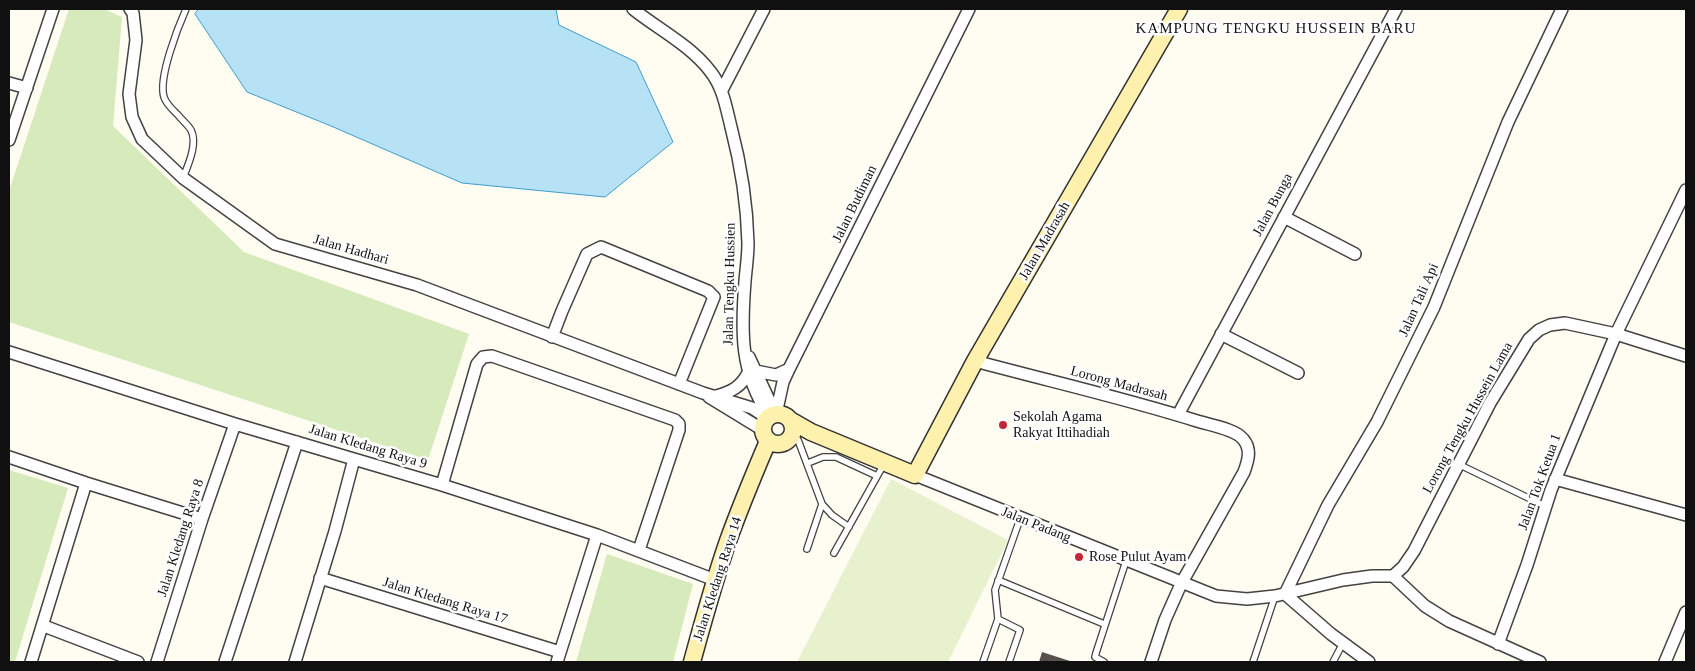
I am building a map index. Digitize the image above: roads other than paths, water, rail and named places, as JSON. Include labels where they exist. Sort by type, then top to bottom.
[{"type":"street","points":[[9,140],[54,9]]},
{"type":"street","name":"Jalan Hadhari","points":[[130,9],[133,13],[136,40],[129,94],[132,117],[142,139],[183,178],[274,244],[357,266],[417,285],[708,395],[719,405],[772,424]]},
{"type":"street","name":"Jalan Tengku Hussien","points":[[633,9],[693,53],[710,71],[722,90],[738,161],[745,205],[748,244],[743,310],[743,346],[752,372]]},
{"type":"street","points":[[722,90],[764,9]]},
{"type":"street","name":"Jalan Budiman","points":[[772,424],[783,382],[789,368],[968,9]]},
{"type":"street","name":"Jalan Madrasah","points":[[915,475],[975,361],[1179,9]]},
{"type":"street","name":"Jalan Bunga","points":[[1178,415],[1396,9]]},
{"type":"street","name":"Jalan Tali Api","points":[[1280,595],[1328,505],[1377,422],[1434,307],[1508,122],[1562,9]]},
{"type":"street","points":[[9,83],[26,88]]},
{"type":"street","name":"Jalan Tok Ketua 1","points":[[1498,644],[1527,565],[1555,479],[1616,334],[1686,190]]},
{"type":"street","points":[[1284,217],[1355,254]]},
{"type":"street","points":[[552,337],[587,254],[601,248],[708,291],[714,297],[679,384]]},
{"type":"street","name":"Lorong Tengku Hussein Lama","points":[[1393,576],[1403,567],[1414,551],[1490,403],[1529,339],[1539,330],[1550,325],[1566,323],[1616,334],[1686,356]]},
{"type":"street","points":[[1221,334],[1298,373]]},
{"type":"street","name":"Jalan Kledang Raya 9","points":[[9,354],[235,424],[442,485],[598,535],[715,580]]},
{"type":"street","points":[[442,485],[477,364],[483,357],[492,356],[675,420],[679,424],[679,430],[639,550]]},
{"type":"street","name":"Lorong Madrasah","points":[[975,361],[1178,415],[1235,433],[1243,439],[1248,448],[1248,460],[1244,472],[1181,584]]},
{"type":"street","points":[[752,372],[776,375],[789,368]]},
{"type":"street","points":[[708,395],[736,389],[752,372]]},
{"type":"street","points":[[752,372],[760,403],[772,424],[794,430],[791,441]]},
{"type":"street","name":"Jalan Kledang Raya 8","points":[[157,662],[202,519],[235,424]]},
{"type":"street","name":"Jalan Padang","points":[[772,424],[811,432],[858,451],[881,470],[915,475],[1181,584],[1216,596],[1247,599],[1280,595],[1343,580],[1372,576],[1393,576]]},
{"type":"street","name":"Jalan Padang","points":[[772,424],[779,445],[791,441],[826,442],[858,451]]},
{"type":"street","name":"Jalan Kledang Raya 14","points":[[695,661],[715,580],[772,424]]},
{"type":"street","name":"Jalan Kledang Raya 14","points":[[745,495],[758,483],[772,456],[791,441]]},
{"type":"street","points":[[225,662],[298,442]]},
{"type":"street","points":[[9,457],[86,484],[202,519]]},
{"type":"street","points":[[295,662],[354,459]]},
{"type":"street","points":[[1555,479],[1686,515]]},
{"type":"street","points":[[31,662],[44,626],[86,484]]},
{"type":"street","points":[[559,657],[598,535]]},
{"type":"street","points":[[1393,576],[1425,606],[1449,622],[1540,662]]},
{"type":"street","name":"Jalan Kledang Raya 17","points":[[320,578],[559,657]]},
{"type":"street","points":[[1151,662],[1165,620],[1181,584]]},
{"type":"street","points":[[1280,595],[1369,662]]},
{"type":"street","points":[[1665,662],[1684,624],[1686,612]]},
{"type":"street","points":[[44,626],[138,662]]},
{"type":"lane","points":[[183,178],[192,150],[193,138],[190,129],[164,97],[163,78],[176,31],[186,9]]},
{"type":"lane","points":[[791,441],[808,463],[822,504],[832,515],[849,527]]},
{"type":"lane","points":[[808,463],[823,457],[836,457],[881,470],[834,554]]},
{"type":"lane","points":[[1458,464],[1545,506]]},
{"type":"lane","points":[[806,549],[822,504]]},
{"type":"lane","points":[[983,662],[998,619],[995,590],[1020,519]]},
{"type":"lane","points":[[1104,662],[1095,658],[1104,624],[1126,561]]},
{"type":"lane","points":[[998,580],[1104,624]]},
{"type":"lane","points":[[1253,662],[1280,595]]},
{"type":"lane","points":[[998,619],[1020,630],[1009,662]]},
{"type":"lane","points":[[1333,662],[1342,643]]},
{"type":"water","points":[[199,9],[556,9],[559,25],[636,62],[673,142],[605,197],[462,183],[247,92],[195,14]]},
{"type":"place","name":"Sekolah Agama Rakyat Ittihadiah","points":[[1003,425]]},
{"type":"place","name":"Rose Pulut Ayam","points":[[1079,557]]},
{"type":"district","name":"KAMPUNG TENGKU HUSSEIN BARU","points":[[1276,29]]}]
